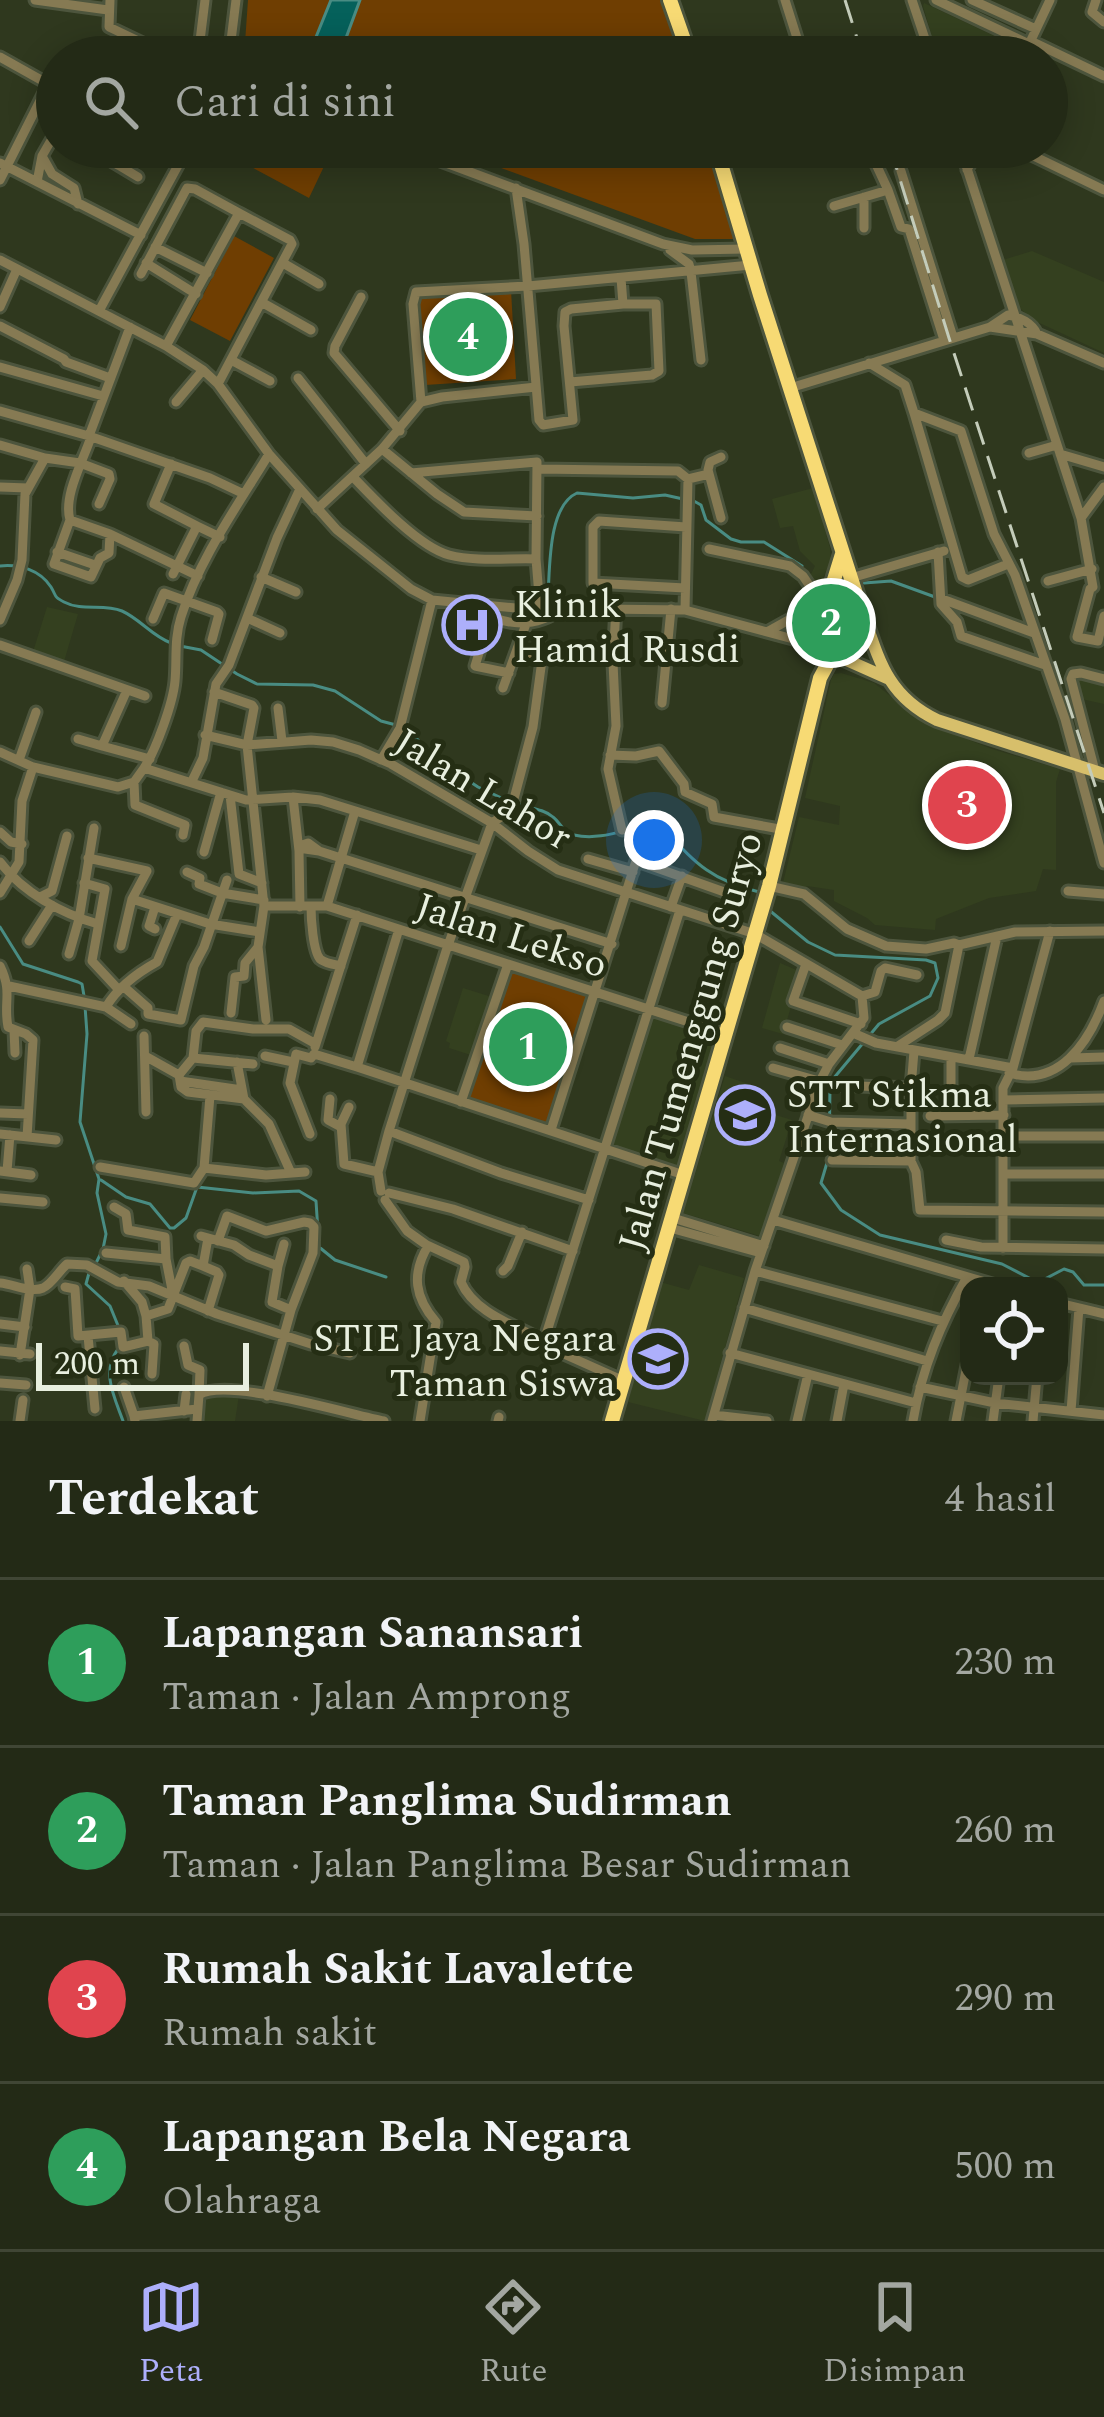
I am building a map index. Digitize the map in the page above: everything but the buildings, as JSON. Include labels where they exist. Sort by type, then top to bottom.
[{"type":"highway","points":[[673,4],[683,36]]},
{"type":"highway","points":[[722,168],[858,600],[861,623],[857,635],[847,648],[833,654],[810,645],[803,628],[805,617],[833,584],[842,554]]},
{"type":"highway","points":[[818,603],[842,601],[861,623]]},
{"type":"highway","name":"Jalan Tumenggung Suryo","points":[[810,645],[820,678]]},
{"type":"highway","name":"Jalan Tumenggung Suryo","points":[[612,1421],[785,830],[820,678],[833,654]]},
{"type":"main road","points":[[861,623],[887,679],[902,698],[937,720],[1100,772]]},
{"type":"main road","points":[[833,654],[887,679]]},
{"type":"street","points":[[35,0],[109,5],[108,25],[127,36]]},
{"type":"street","points":[[200,36],[203,0]]},
{"type":"street","points":[[232,36],[236,0]]},
{"type":"street","points":[[784,0],[796,36]]},
{"type":"street","points":[[912,0],[924,36]]},
{"type":"street","points":[[936,0],[1027,36]]},
{"type":"street","points":[[972,0],[1029,36]]},
{"type":"street","points":[[1033,36],[1050,0]]},
{"type":"street","points":[[1096,0],[1092,12],[1104,22]]},
{"type":"street","points":[[0,57],[36,77]]},
{"type":"street","points":[[1068,57],[1104,76]]},
{"type":"street","points":[[0,179],[3,165],[36,109]]},
{"type":"street","points":[[3,165],[141,235]]},
{"type":"street","points":[[37,182],[40,168]]},
{"type":"street","points":[[49,168],[74,188],[78,204]]},
{"type":"street","points":[[123,168],[138,177]]},
{"type":"street","points":[[99,310],[173,168]]},
{"type":"street","points":[[461,168],[663,244],[749,257]]},
{"type":"street","points":[[878,168],[901,227],[909,229],[948,339]]},
{"type":"street","points":[[1058,168],[1104,190]]},
{"type":"street","points":[[967,170],[1081,518],[1092,569],[1090,583],[1098,589]]},
{"type":"street","points":[[901,171],[948,339]]},
{"type":"street","points":[[196,293],[144,269],[188,188],[292,242],[218,384]]},
{"type":"street","points":[[516,188],[541,424],[573,420],[563,318],[566,312],[656,304],[659,371],[570,382]]},
{"type":"street","points":[[834,206],[888,190]]},
{"type":"street","points":[[864,197],[864,228]]},
{"type":"street","points":[[166,346],[239,213]]},
{"type":"street","points":[[663,244],[692,272],[701,360]]},
{"type":"street","points":[[155,247],[207,273]]},
{"type":"street","points":[[317,509],[400,431],[421,402],[416,292],[692,272],[749,257]]},
{"type":"street","points":[[0,260],[203,370],[317,509],[354,545],[432,600],[502,607],[685,610],[810,645]]},
{"type":"street","points":[[283,263],[320,284]]},
{"type":"street","points":[[0,307],[17,269]]},
{"type":"street","points":[[621,278],[622,304]]},
{"type":"street","points":[[361,297],[334,353],[400,431]]},
{"type":"street","points":[[263,303],[311,330]]},
{"type":"street","points":[[790,388],[990,327],[1012,316]]},
{"type":"street","points":[[1012,316],[1034,327],[1037,334]]},
{"type":"street","points":[[0,326],[66,362],[110,378]]},
{"type":"street","points":[[110,535],[109,554],[89,577],[55,565],[70,520],[67,507],[80,463],[130,327]]},
{"type":"street","points":[[990,327],[1037,334],[1104,363]]},
{"type":"street","points":[[231,360],[270,381]]},
{"type":"street","points":[[869,363],[905,385],[964,579],[1008,564]]},
{"type":"street","points":[[0,367],[103,396]]},
{"type":"street","points":[[176,402],[203,370]]},
{"type":"street","points":[[298,378],[367,464]]},
{"type":"street","points":[[421,402],[536,387]]},
{"type":"street","points":[[0,411],[90,436],[244,494]]},
{"type":"street","points":[[914,413],[961,431],[994,535],[1016,574],[1104,863]]},
{"type":"street","points":[[0,445],[109,474],[99,504]]},
{"type":"street","points":[[382,449],[464,512],[537,516]]},
{"type":"street","points":[[1029,453],[1058,449],[1104,467]]},
{"type":"street","points":[[0,752],[34,767],[118,787],[134,782],[147,764],[175,687],[176,639],[186,602],[269,454]]},
{"type":"street","points":[[721,457],[708,464],[721,518]]},
{"type":"street","points":[[0,620],[22,560],[23,505],[45,458]]},
{"type":"street","points":[[171,464],[154,503],[220,537]]},
{"type":"street","points":[[411,473],[538,464],[540,608]]},
{"type":"street","points":[[539,469],[678,471],[688,479]]},
{"type":"street","points":[[688,479],[709,474]]},
{"type":"street","points":[[352,477],[401,523],[444,553],[536,559]]},
{"type":"street","points":[[685,610],[688,479]]},
{"type":"street","points":[[0,487],[28,488]]},
{"type":"street","points":[[1081,518],[1104,487]]},
{"type":"street","points":[[192,781],[202,762],[218,680],[300,489]]},
{"type":"street","points":[[70,520],[198,576]]},
{"type":"street","points":[[685,588],[593,583],[593,527],[599,521],[686,527]]},
{"type":"street","points":[[174,569],[197,526]]},
{"type":"street","points":[[851,578],[954,547]]},
{"type":"street","points":[[710,549],[790,566],[802,576],[818,603],[767,632]]},
{"type":"street","points":[[938,553],[942,608],[957,622],[962,636],[1045,665]]},
{"type":"street","points":[[1048,581],[1092,569]]},
{"type":"street","points":[[261,577],[296,592]]},
{"type":"street","points":[[1098,589],[1090,589],[1078,637],[1098,641],[1104,616]]},
{"type":"street","points":[[153,619],[162,594],[219,613],[212,640]]},
{"type":"street","points":[[941,599],[1034,633]]},
{"type":"street","points":[[381,760],[400,724],[432,600]]},
{"type":"street","points":[[502,607],[475,666],[509,673]]},
{"type":"street","points":[[495,619],[526,624],[566,608]]},
{"type":"street","points":[[616,608],[616,726],[608,770],[622,830]]},
{"type":"street","points":[[662,703],[671,609]]},
{"type":"street","points":[[247,618],[280,633]]},
{"type":"street","points":[[503,688],[526,624]]},
{"type":"street","points":[[0,645],[145,696]]},
{"type":"street","points":[[518,654],[542,660],[536,709],[513,804],[492,823],[481,850],[378,1172],[385,1195],[407,1231],[464,1262],[461,1282],[469,1296],[522,1332],[622,1381]]},
{"type":"street","points":[[1100,772],[1071,679],[1081,673],[1104,679]]},
{"type":"street","points":[[102,746],[127,690]]},
{"type":"street","points":[[214,692],[253,706],[247,746],[264,903],[258,947],[266,1020]]},
{"type":"street","points":[[278,708],[282,741]]},
{"type":"street","points":[[19,760],[36,712]]},
{"type":"street","points":[[206,735],[247,746]]},
{"type":"street","points":[[78,739],[226,794],[252,800],[320,800],[481,850]]},
{"type":"street","name":"Jalan Lahor","points":[[247,746],[333,742],[381,760],[492,823],[558,870],[755,934],[862,996]]},
{"type":"street","points":[[610,755],[659,751],[685,792],[710,802],[714,817],[785,830]]},
{"type":"street","points":[[0,893],[19,862],[22,801],[34,767]]},
{"type":"street","points":[[134,782],[136,806],[185,825],[183,835]]},
{"type":"street","points":[[204,852],[226,794]]},
{"type":"street","points":[[226,794],[238,874],[262,883]]},
{"type":"street","points":[[293,797],[305,907],[319,958],[341,966]]},
{"type":"street","points":[[327,906],[355,811]]},
{"type":"street","points":[[69,954],[94,828]]},
{"type":"street","points":[[0,832],[22,844]]},
{"type":"street","points":[[40,896],[52,891],[67,836]]},
{"type":"street","points":[[300,844],[611,944]]},
{"type":"street","points":[[551,1130],[640,848]]},
{"type":"street","points":[[88,858],[146,870],[132,899],[121,944],[96,938]]},
{"type":"street","points":[[587,859],[682,876],[730,894]]},
{"type":"street","points":[[0,862],[11,878],[52,905],[98,924]]},
{"type":"street","points":[[187,872],[200,878],[199,884],[222,893]]},
{"type":"street","points":[[544,1341],[649,1010],[682,876]]},
{"type":"street","points":[[181,1032],[192,971],[227,880]]},
{"type":"street","points":[[84,883],[105,889],[93,964],[148,1008],[147,1013],[176,1021],[183,1018]]},
{"type":"street","points":[[769,886],[804,893],[847,929],[886,946],[926,949],[1015,932],[1104,931]]},
{"type":"street","points":[[1068,891],[1104,894]]},
{"type":"street","name":"Jalan Lekso","points":[[222,893],[278,908],[327,906],[726,1034]]},
{"type":"street","points":[[132,899],[210,924],[260,932]]},
{"type":"street","points":[[29,941],[52,905]]},
{"type":"street","points":[[155,907],[149,925],[155,929]]},
{"type":"street","points":[[106,1007],[121,988],[159,960],[177,914]]},
{"type":"street","points":[[310,1134],[290,1084],[293,1062],[295,1054],[311,1058],[315,1049],[357,915]]},
{"type":"street","points":[[357,1067],[399,929]]},
{"type":"street","points":[[1003,1248],[1003,1088],[1050,931]]},
{"type":"street","points":[[969,1058],[997,936]]},
{"type":"street","points":[[897,1047],[945,1013],[959,946]]},
{"type":"street","points":[[231,1013],[235,977],[244,976],[245,963],[258,947]]},
{"type":"street","points":[[461,1102],[508,964]]},
{"type":"street","points":[[806,964],[793,1001],[897,1047],[969,1058],[1022,1077],[1048,1074],[1070,1058],[1089,1035],[1104,1001]]},
{"type":"street","points":[[0,966],[9,986],[8,1027],[33,1040],[27,1137]]},
{"type":"street","points":[[766,1421],[713,1418],[755,1270],[808,1114],[827,1083],[829,1064],[842,1046],[861,1034],[862,996],[875,992],[885,968],[917,975]]},
{"type":"street","points":[[9,986],[106,1007],[130,1024]]},
{"type":"street","points":[[180,1078],[193,1058],[196,1031],[203,1022],[289,1029],[315,1049],[357,1067],[684,1174]]},
{"type":"street","points":[[787,1027],[842,1046]]},
{"type":"street","points":[[14,1030],[15,1053]]},
{"type":"street","points":[[144,1036],[146,1112]]},
{"type":"street","points":[[780,1048],[829,1064]]},
{"type":"street","points":[[914,1051],[910,1161],[916,1172],[920,1210],[1104,1211]]},
{"type":"street","points":[[265,1056],[293,1062]]},
{"type":"street","points":[[145,1057],[180,1078],[243,1094]]},
{"type":"street","points":[[951,1057],[951,1115]]},
{"type":"street","points":[[193,1058],[253,1064]]},
{"type":"street","points":[[1070,1058],[1104,1058]]},
{"type":"street","points":[[237,1062],[243,1094],[269,1124],[291,1173]]},
{"type":"street","points":[[773,1068],[827,1083],[911,1088]]},
{"type":"street","points":[[180,1078],[184,1090],[210,1096],[243,1094]]},
{"type":"street","points":[[100,1167],[194,1183],[204,1168],[210,1096]]},
{"type":"street","points":[[330,1099],[328,1120],[341,1127]]},
{"type":"street","points":[[1003,1100],[1104,1099]]},
{"type":"street","points":[[349,1107],[341,1127],[344,1164],[378,1172]]},
{"type":"street","points":[[0,1113],[28,1114]]},
{"type":"street","points":[[808,1114],[828,1121],[910,1124]]},
{"type":"street","points":[[930,1116],[1004,1115]]},
{"type":"street","points":[[389,1131],[589,1200]]},
{"type":"street","points":[[31,1175],[4,1171],[5,1135],[56,1140]]},
{"type":"street","points":[[1004,1136],[1104,1136]]},
{"type":"street","points":[[832,1160],[910,1161]]},
{"type":"street","points":[[204,1168],[266,1175],[304,1172]]},
{"type":"street","points":[[1004,1174],[1104,1174]]},
{"type":"street","points":[[385,1195],[453,1209],[573,1251]]},
{"type":"street","points":[[0,1198],[43,1202]]},
{"type":"street","points":[[114,1207],[126,1214],[128,1230],[164,1236],[173,1295]]},
{"type":"street","points":[[203,1266],[209,1238],[227,1216],[269,1231],[310,1223],[314,1227],[314,1249],[267,1396]]},
{"type":"street","points":[[772,1220],[967,1276],[927,1360],[913,1421]]},
{"type":"street","points":[[672,1223],[763,1250]]},
{"type":"street","points":[[249,1255],[260,1228]]},
{"type":"street","points":[[502,1271],[522,1232]]},
{"type":"street","points":[[209,1238],[278,1266]]},
{"type":"street","points":[[946,1240],[1003,1248],[1104,1249]]},
{"type":"street","points":[[284,1244],[272,1302],[291,1310]]},
{"type":"street","points":[[420,1421],[436,1320],[424,1306],[416,1274],[427,1245]]},
{"type":"street","points":[[106,1253],[166,1259]]},
{"type":"street","points":[[146,1316],[169,1309],[187,1261],[219,1275],[208,1311]]},
{"type":"street","points":[[0,1283],[30,1289],[46,1286],[68,1264],[92,1267],[118,1282],[149,1286],[208,1311],[350,1353]]},
{"type":"street","points":[[0,1352],[25,1354],[27,1269]]},
{"type":"street","points":[[755,1270],[942,1322]]},
{"type":"street","points":[[123,1281],[142,1302],[148,1341]]},
{"type":"street","points":[[65,1287],[74,1288],[77,1335],[110,1333]]},
{"type":"street","points":[[1068,1305],[1104,1313]]},
{"type":"street","points":[[744,1308],[927,1360]]},
{"type":"street","points":[[1071,1412],[1079,1308]]},
{"type":"street","points":[[100,1318],[124,1347],[154,1344],[152,1374]]},
{"type":"street","points":[[0,1324],[25,1327]]},
{"type":"street","points":[[88,1336],[94,1408]]},
{"type":"street","points":[[124,1387],[134,1419],[184,1412],[197,1415],[200,1370],[188,1365],[184,1346]]},
{"type":"street","points":[[730,1353],[916,1403]]},
{"type":"street","points":[[797,1421],[808,1374]]},
{"type":"street","points":[[0,1383],[26,1385]]},
{"type":"street","points":[[837,1421],[844,1384]]},
{"type":"street","points":[[956,1421],[963,1385]]},
{"type":"street","points":[[993,1421],[998,1385]]},
{"type":"street","points":[[1034,1421],[1036,1385]]},
{"type":"street","points":[[920,1387],[995,1403],[1104,1414]]},
{"type":"street","points":[[200,1395],[211,1389],[267,1396],[384,1421]]},
{"type":"street","points":[[184,1412],[186,1394]]},
{"type":"street","points":[[20,1421],[23,1400]]},
{"type":"street","points":[[320,1421],[322,1407]]},
{"type":"shaded area","points":[[248,0],[666,0],[675,36],[245,36]]},
{"type":"shaded area","points":[[924,3],[994,36],[932,36]]},
{"type":"shaded area","points":[[253,168],[323,168],[309,198]]},
{"type":"shaded area","points":[[501,168],[713,168],[734,239],[695,239]]},
{"type":"shaded area","points":[[234,236],[274,258],[230,341],[190,320]]},
{"type":"shaded area","points":[[1032,251],[1104,282],[1104,353],[1031,319],[1016,304],[1003,260]]},
{"type":"shaded area","points":[[511,290],[516,379],[425,385],[419,295]]},
{"type":"shaded area","points":[[813,488],[831,560],[818,590],[810,576],[815,566],[800,551],[793,526],[780,528],[772,499]]},
{"type":"shaded area","points":[[831,605],[845,611],[851,625],[845,639],[831,645],[817,639],[811,625],[817,611]]},
{"type":"shaded area","points":[[47,607],[78,614],[63,665],[32,655]]},
{"type":"shaded area","points":[[841,673],[874,683],[913,714],[949,732],[1060,769],[1056,870],[1043,869],[1036,891],[989,898],[936,919],[935,930],[875,925],[834,901],[834,890],[807,886],[805,892],[782,887],[799,817],[839,825],[840,806],[805,798],[831,680]]},
{"type":"shaded area","points":[[1076,677],[1104,682],[1104,704],[1077,698]]},
{"type":"shaded area","points":[[780,963],[801,972],[783,1034],[762,1028]]},
{"type":"shaded area","points":[[509,971],[588,997],[547,1125],[467,1097]]},
{"type":"shaded area","points":[[463,988],[495,998],[474,1056],[449,1048],[446,1041]]},
{"type":"shaded area","points":[[653,1016],[715,1036],[717,1041],[679,1167],[612,1147],[609,1141]]},
{"type":"shaded area","points":[[725,1076],[766,1090],[760,1110],[792,1120],[779,1161],[784,1163],[760,1236],[683,1213]]},
{"type":"shaded area","points":[[699,1265],[744,1278],[705,1421],[628,1402],[660,1282],[689,1290]]},
{"type":"shaded area","points":[[210,1392],[239,1395],[235,1421],[203,1421],[202,1406]]},
{"type":"water","points":[[331,0],[360,0],[347,36],[316,36]]},
{"type":"waterway","points":[[548,595],[556,524],[561,510],[577,493],[683,499]]},
{"type":"waterway","points":[[692,500],[701,505],[706,520],[731,539],[764,542],[802,566]]},
{"type":"waterway","points":[[0,566],[35,572],[71,605],[122,611],[171,643]]},
{"type":"waterway","points":[[864,583],[891,581],[935,597]]},
{"type":"waterway","points":[[180,646],[201,650],[257,684],[313,685],[335,691],[381,721],[396,725]]},
{"type":"waterway","points":[[405,727],[439,761],[508,801]]},
{"type":"waterway","points":[[517,804],[545,812],[567,832],[585,837],[659,824],[703,867],[759,892]]},
{"type":"waterway","points":[[769,910],[808,942],[835,955],[935,963],[938,978],[930,996],[879,1024],[833,1079]]},
{"type":"waterway","points":[[0,927],[23,964],[82,984],[84,996]]},
{"type":"waterway","points":[[85,1006],[80,1122],[99,1179],[97,1193],[106,1234],[95,1265]]},
{"type":"waterway","points":[[830,1088],[829,1156],[821,1183],[841,1210],[880,1235],[1002,1264],[1035,1281],[1064,1269],[1084,1285],[1104,1285]]},
{"type":"waterway","points":[[101,1180],[126,1197],[150,1204],[170,1228],[186,1218],[197,1187],[253,1193],[299,1191],[316,1201],[319,1247],[335,1260],[386,1277]]},
{"type":"waterway","points":[[89,1273],[86,1284],[110,1306],[119,1328]]},
{"type":"waterway","points":[[118,1349],[110,1375],[123,1421]]},
{"type":"railway","points":[[845,0],[856,36]]},
{"type":"railway","points":[[896,168],[1104,813]]},
{"type":"place","name":"Lapangan Bela Negara","points":[[468,337]]},
{"type":"place","name":"Taman Panglima Sudirman","points":[[831,623]]},
{"type":"place","name":"Klinik Hamid Rusdi","points":[[472,625]]},
{"type":"place","name":"Rumah Sakit Lavalette","points":[[967,805]]},
{"type":"place","name":"Lapangan Sanansari","points":[[528,1047]]},
{"type":"place","name":"STT Stikma Internasional","points":[[745,1115]]},
{"type":"place","name":"STIE Jaya Negara Taman Siswa","points":[[658,1359]]}]
